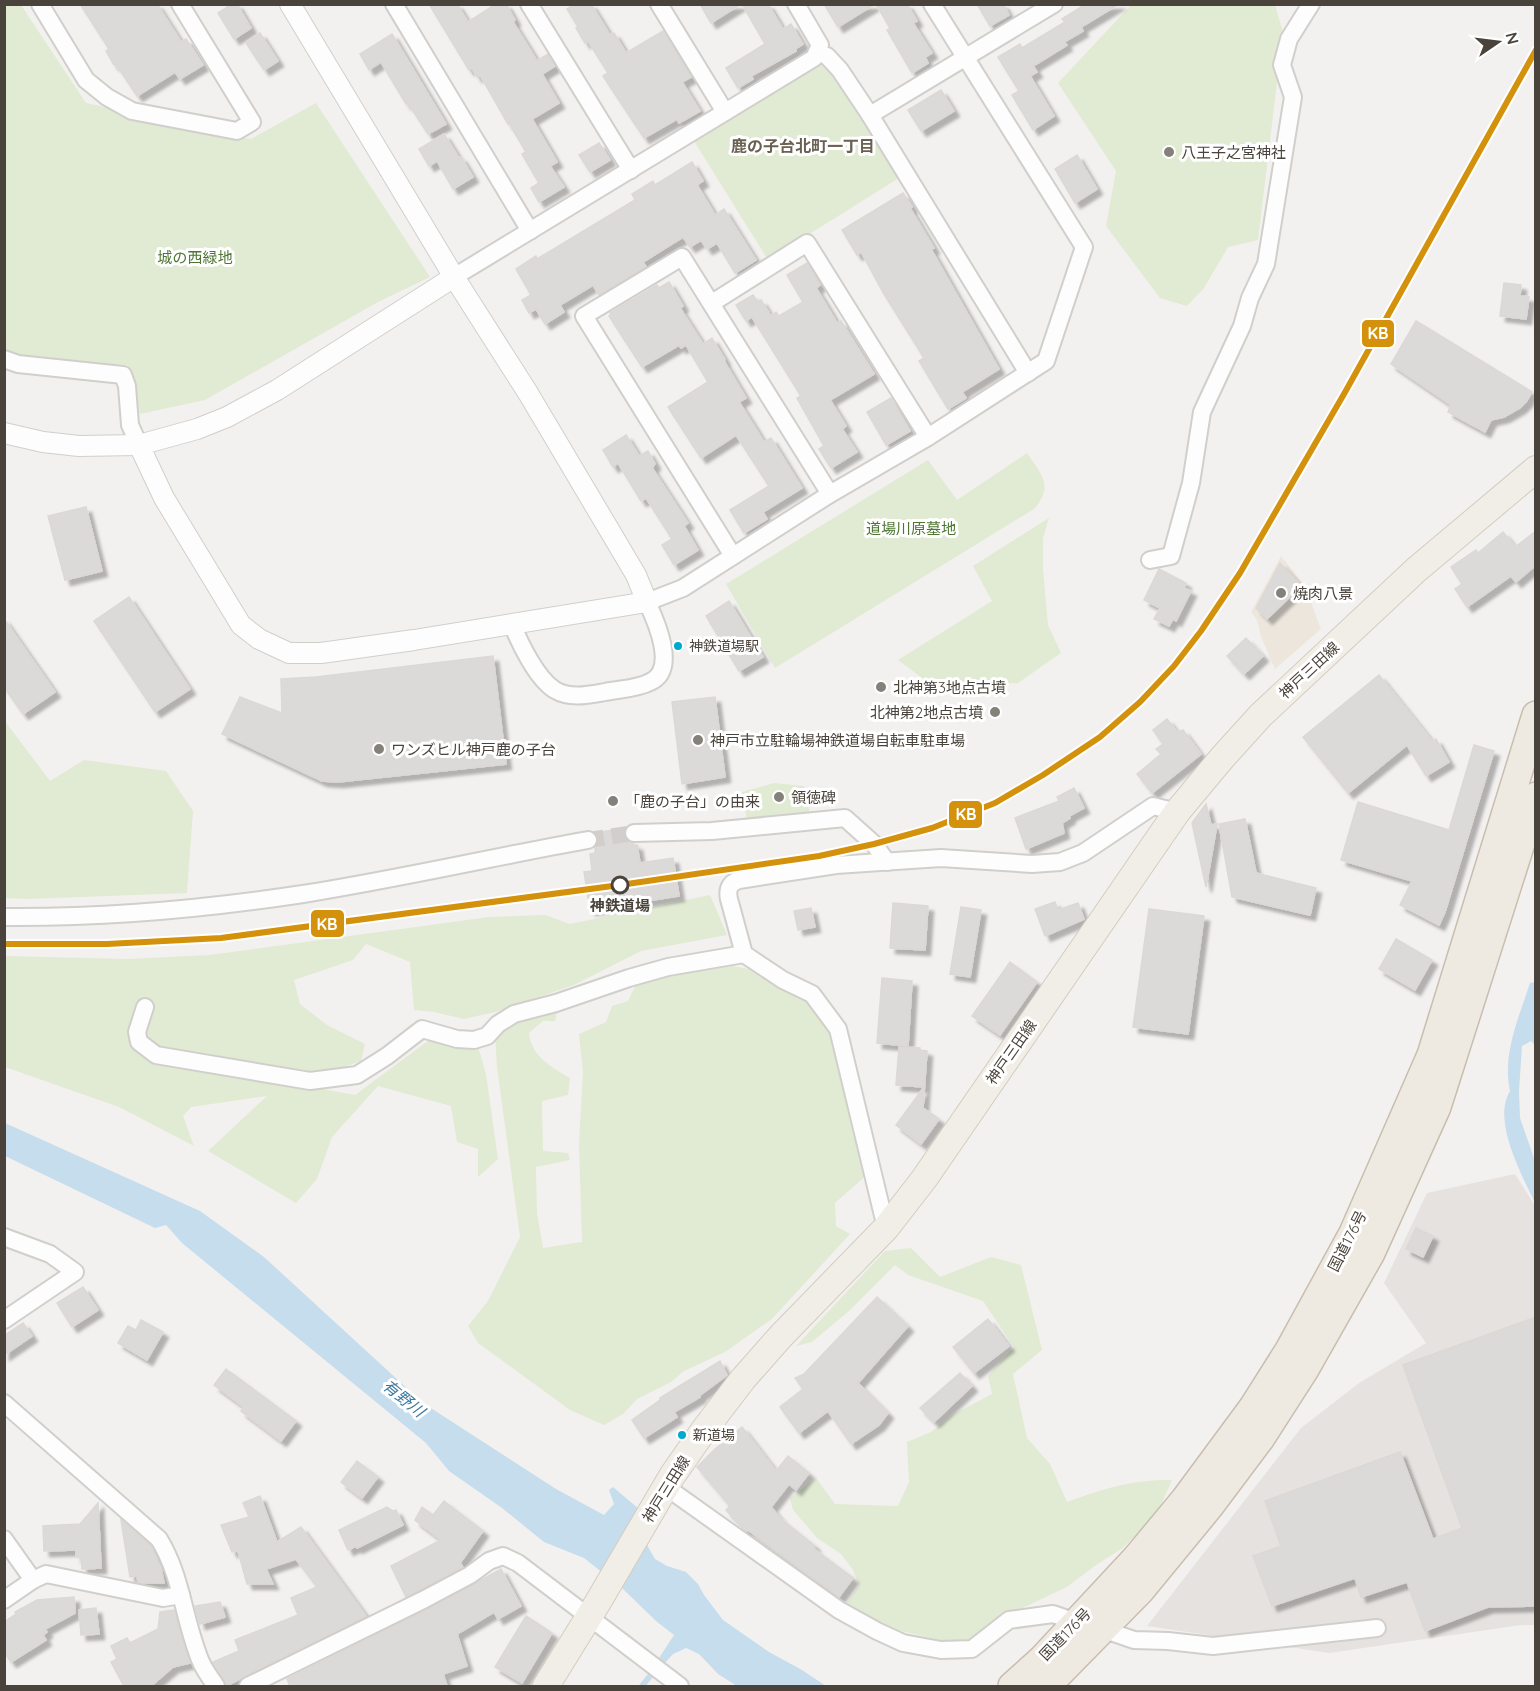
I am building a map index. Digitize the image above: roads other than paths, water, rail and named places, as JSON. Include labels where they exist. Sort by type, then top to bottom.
[{"type":"highway","name":"国道176号","points":[[1050,1673],[1076,1622],[1136,1558],[1171,1516],[1253,1407],[1289,1350],[1353,1233],[1431,1054],[1536,715]]},
{"type":"highway","name":"国道176号","points":[[1012,1686],[1050,1673],[1102,1629],[1155,1574],[1210,1506],[1261,1437],[1304,1371],[1371,1253],[1437,1107],[1536,796]]},
{"type":"main road","name":"神戸三田線","points":[[546,1686],[590,1617],[666,1487],[704,1430],[780,1336],[886,1228],[930,1169],[1177,812],[1261,715],[1416,570],[1536,469]]},
{"type":"street","points":[[40,4],[87,80],[107,97],[132,111],[237,130],[252,122],[180,4]]},
{"type":"street","points":[[290,4],[454,277],[528,393],[636,575],[658,626],[663,646],[663,665],[651,682],[599,693],[570,696],[556,691],[547,684],[519,640],[512,624]]},
{"type":"street","points":[[393,4],[530,231]]},
{"type":"street","points":[[529,4],[631,170]]},
{"type":"street","points":[[659,4],[725,112]]},
{"type":"street","points":[[4,433],[43,442],[79,446],[139,445],[197,429],[237,412],[277,390],[454,277],[814,58],[820,45],[796,4]]},
{"type":"street","points":[[4,359],[18,364],[123,375],[127,386],[130,425],[164,498],[221,594],[241,625],[271,646],[289,653],[321,653],[647,602],[683,588],[830,494],[928,437],[1046,361],[1084,247],[932,4]]},
{"type":"street","points":[[870,115],[1054,4]]},
{"type":"street","points":[[1150,560],[1172,556],[1191,483],[1202,412],[1242,326],[1250,297],[1266,264],[1293,97],[1282,65],[1288,39],[1311,4]]},
{"type":"street","points":[[818,53],[827,56],[840,70],[870,115],[1028,373]]},
{"type":"street","points":[[712,303],[807,243],[928,437]]},
{"type":"street","points":[[733,556],[584,316],[682,257],[830,494]]},
{"type":"street","points":[[886,1228],[838,1029],[812,994],[783,980],[744,954],[729,899],[729,887],[739,880],[836,865],[941,858],[1032,864],[1060,862],[1083,853],[1153,806],[1177,812]]},
{"type":"street","points":[[634,833],[712,831],[845,818],[874,844],[887,862]]},
{"type":"street","points":[[4,916],[126,913],[216,905],[304,893],[588,840]]},
{"type":"street","points":[[145,1007],[137,1032],[139,1042],[156,1055],[310,1081],[357,1075],[387,1056],[422,1029],[457,1039],[474,1040],[487,1036],[498,1024],[514,1014],[648,973],[744,954]]},
{"type":"street","points":[[4,1237],[50,1254],[75,1272],[4,1320]]},
{"type":"street","points":[[4,1403],[159,1539],[182,1595],[201,1662],[216,1686]]},
{"type":"street","points":[[666,1487],[839,1610],[903,1643],[941,1650],[972,1649],[1009,1620],[1053,1614],[1076,1622]]},
{"type":"street","points":[[4,1539],[33,1580]]},
{"type":"street","points":[[248,1686],[394,1615],[470,1575],[489,1561],[503,1556],[518,1563],[680,1686]]},
{"type":"street","points":[[4,1600],[46,1574],[163,1598],[182,1595]]},
{"type":"street","points":[[1102,1629],[1134,1641],[1168,1641],[1213,1646],[1377,1628]]},
{"type":"water","points":[[1535,982],[1535,1040],[1534,1044],[1531,1041],[1522,1046],[1519,1091],[1520,1118],[1535,1161],[1535,1203],[1516,1162],[1506,1132],[1504,1117],[1505,1103],[1510,1091],[1508,1063],[1513,1036],[1530,983]]},
{"type":"water","name":"有野川","points":[[5,1123],[200,1211],[264,1257],[423,1403],[556,1489],[604,1515],[614,1504],[609,1490],[613,1487],[639,1509],[638,1529],[655,1559],[667,1566],[686,1572],[698,1584],[723,1620],[769,1652],[826,1686],[737,1686],[718,1674],[699,1654],[686,1648],[673,1654],[665,1663],[659,1658],[674,1635],[623,1589],[584,1558],[544,1542],[502,1508],[449,1471],[426,1443],[182,1243],[166,1225],[155,1228],[5,1156]]},
{"type":"waterway","points":[[642,1686],[650,1676]]},
{"type":"tunnel","points":[[588,840],[634,833]]},
{"type":"place","name":"八王子之宮神社","points":[[1169,152]]},
{"type":"place","name":"焼肉八景","points":[[1281,593]]},
{"type":"place","name":"神鉄道場駅","points":[[678,646]]},
{"type":"place","name":"北神第3地点古墳","points":[[881,687]]},
{"type":"place","name":"北神第2地点古墳","points":[[995,712]]},
{"type":"place","name":"神戸市立駐輪場神鉄道場自転車駐車場","points":[[698,740]]},
{"type":"place","name":"ワンズヒル神戸鹿の子台","points":[[379,749]]},
{"type":"place","name":"領徳碑","points":[[779,797]]},
{"type":"place","name":"「鹿の子台」の由来","points":[[613,801]]},
{"type":"place","name":"神鉄道場","points":[[620,885]]},
{"type":"place","name":"新道場","points":[[682,1435]]},
{"type":"district","name":"鹿の子台北町一丁目","points":[[803,146]]},
{"type":"park label","name":"城の西緑地","points":[[195,257]]},
{"type":"park label","name":"道場川原墓地","points":[[911,528]]}]
